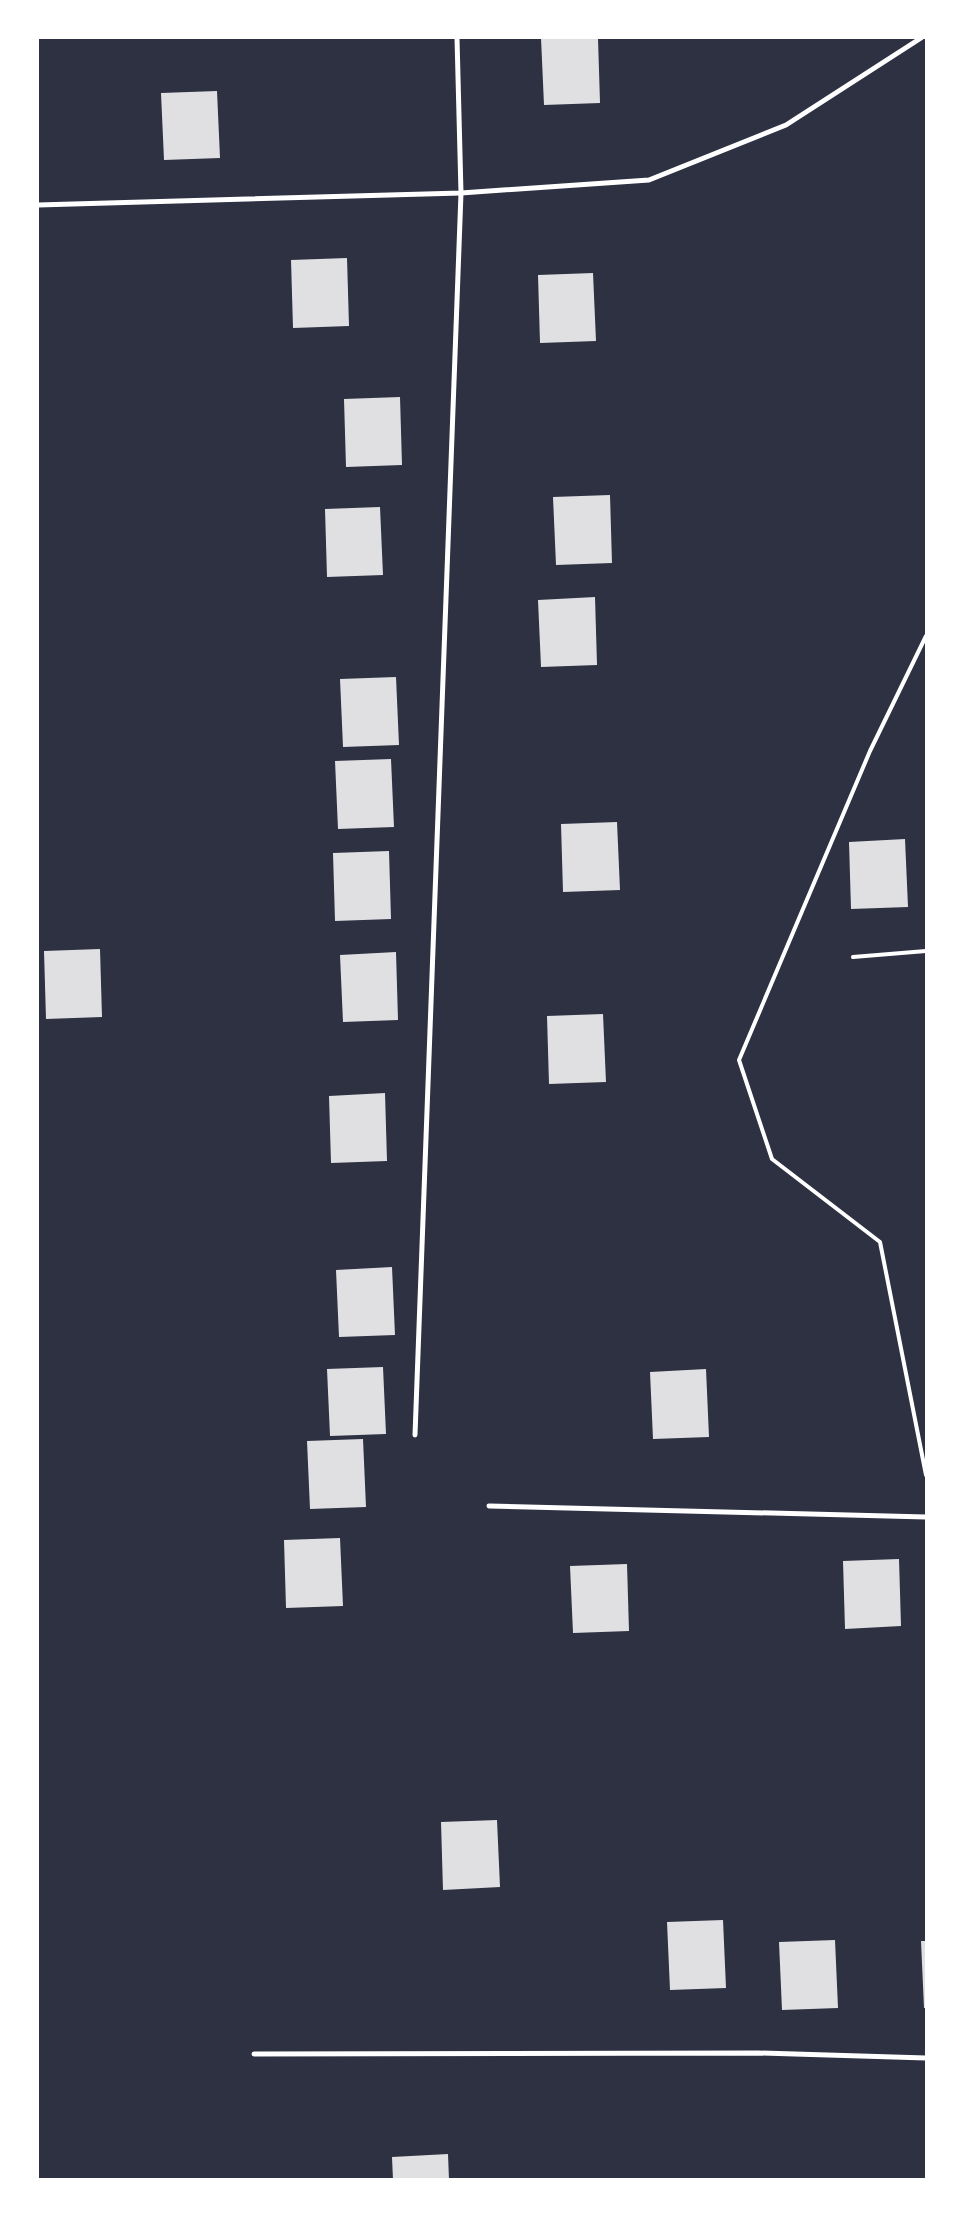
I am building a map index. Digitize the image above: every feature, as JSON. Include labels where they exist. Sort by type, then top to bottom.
[{"type":"street","points":[[415,1435],[461,193],[458,38]]},
{"type":"street","points":[[38,205],[461,193],[648,180],[786,124],[921,38]]},
{"type":"street","points":[[489,1506],[926,1517]]},
{"type":"street","points":[[254,2054],[758,2053],[926,2058]]},
{"type":"lane","points":[[926,636],[870,751],[739,1060],[772,1159],[880,1242],[926,1475]]},
{"type":"lane","points":[[853,957],[926,950]]},
{"type":"building","points":[[541,38],[598,38],[600,103],[544,105]]},
{"type":"building","points":[[217,91],[220,158],[164,160],[161,93]]},
{"type":"building","points":[[347,258],[349,326],[293,328],[291,260]]},
{"type":"building","points":[[593,273],[596,341],[540,343],[538,275]]},
{"type":"building","points":[[400,397],[402,465],[346,467],[344,399]]},
{"type":"building","points":[[610,495],[612,563],[556,565],[553,497]]},
{"type":"building","points":[[380,507],[383,575],[327,577],[325,509]]},
{"type":"building","points":[[595,597],[597,665],[541,667],[538,600]]},
{"type":"building","points":[[396,677],[399,745],[343,747],[340,679]]},
{"type":"building","points":[[391,759],[394,827],[338,829],[335,761]]},
{"type":"building","points":[[617,822],[620,890],[563,892],[561,824]]},
{"type":"building","points":[[905,839],[908,907],[851,909],[849,842]]},
{"type":"building","points":[[389,851],[391,919],[335,921],[333,853]]},
{"type":"building","points":[[100,949],[102,1017],[46,1019],[44,951]]},
{"type":"building","points":[[396,952],[398,1020],[343,1022],[340,955]]},
{"type":"building","points":[[603,1014],[606,1082],[549,1084],[547,1016]]},
{"type":"building","points":[[385,1093],[387,1161],[331,1163],[329,1096]]},
{"type":"building","points":[[392,1267],[395,1335],[339,1337],[336,1270]]},
{"type":"building","points":[[383,1367],[386,1434],[330,1436],[327,1369]]},
{"type":"building","points":[[706,1369],[709,1437],[653,1439],[650,1372]]},
{"type":"building","points":[[363,1439],[366,1507],[310,1509],[307,1441]]},
{"type":"building","points":[[340,1538],[343,1606],[286,1608],[284,1540]]},
{"type":"building","points":[[899,1559],[901,1626],[845,1629],[843,1561]]},
{"type":"building","points":[[627,1564],[629,1631],[573,1633],[570,1566]]},
{"type":"building","points":[[497,1820],[500,1887],[443,1890],[441,1822]]},
{"type":"building","points":[[723,1920],[726,1988],[670,1990],[667,1922]]},
{"type":"building","points":[[835,1940],[838,2008],[782,2010],[779,1942]]},
{"type":"building","points":[[921,1941],[926,1941],[926,2008],[924,2008]]},
{"type":"building","points":[[448,2154],[449,2180],[393,2180],[392,2157]]}]
